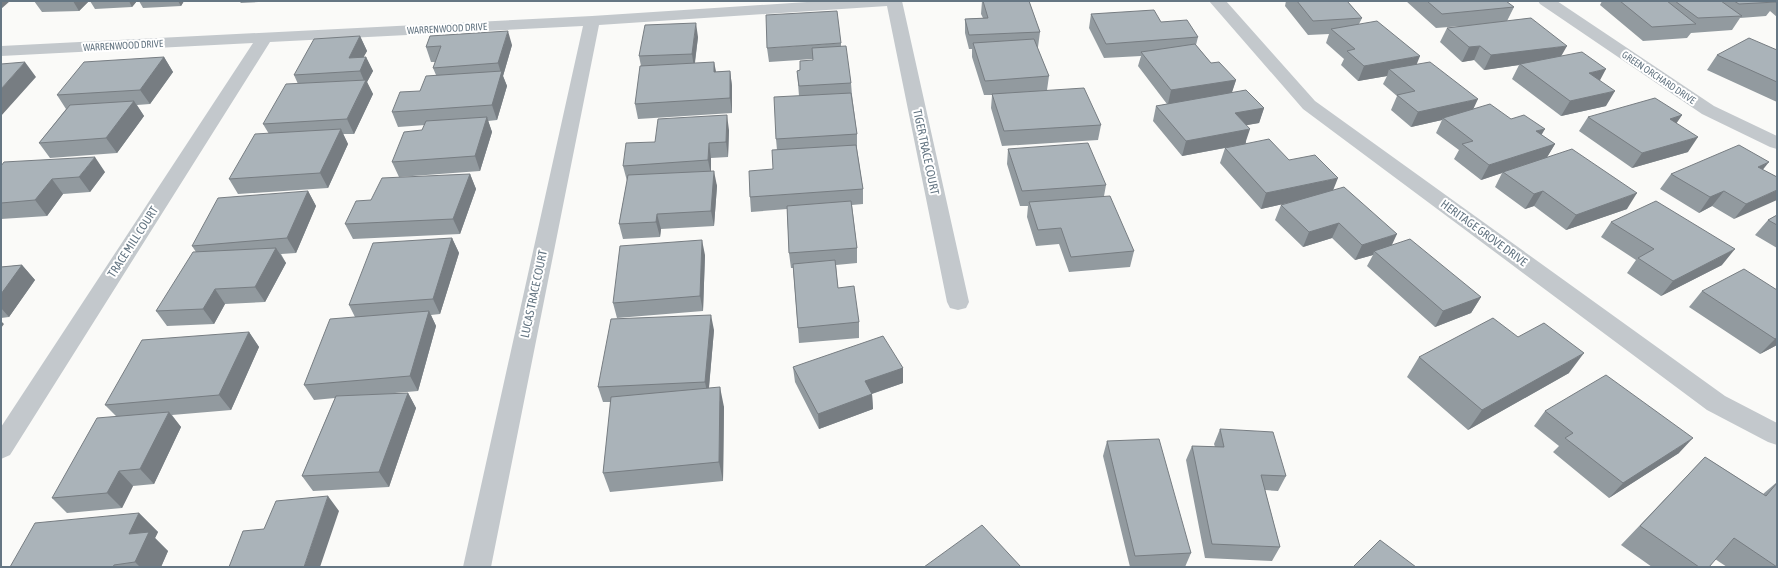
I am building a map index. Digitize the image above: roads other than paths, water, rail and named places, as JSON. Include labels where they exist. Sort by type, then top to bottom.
[{"type":"street","name":"WARRENWOOD DRIVE","points":[[1,51],[592,21],[893,1]]},
{"type":"street","name":"TIGER TRACE COURT","points":[[893,1],[958,302]]},
{"type":"street","name":"HERITAGE GROVE DRIVE","points":[[1217,1],[1309,105],[1716,402],[1777,435]]},
{"type":"street","name":"GREEN ORCHARD DRIVE","points":[[1546,1],[1708,110],[1777,143]]},
{"type":"street","name":"LUCAS TRACE COURT","points":[[477,567],[592,21]]},
{"type":"street","name":"TRACE MILL COURT","points":[[1,448],[265,37]]}]
